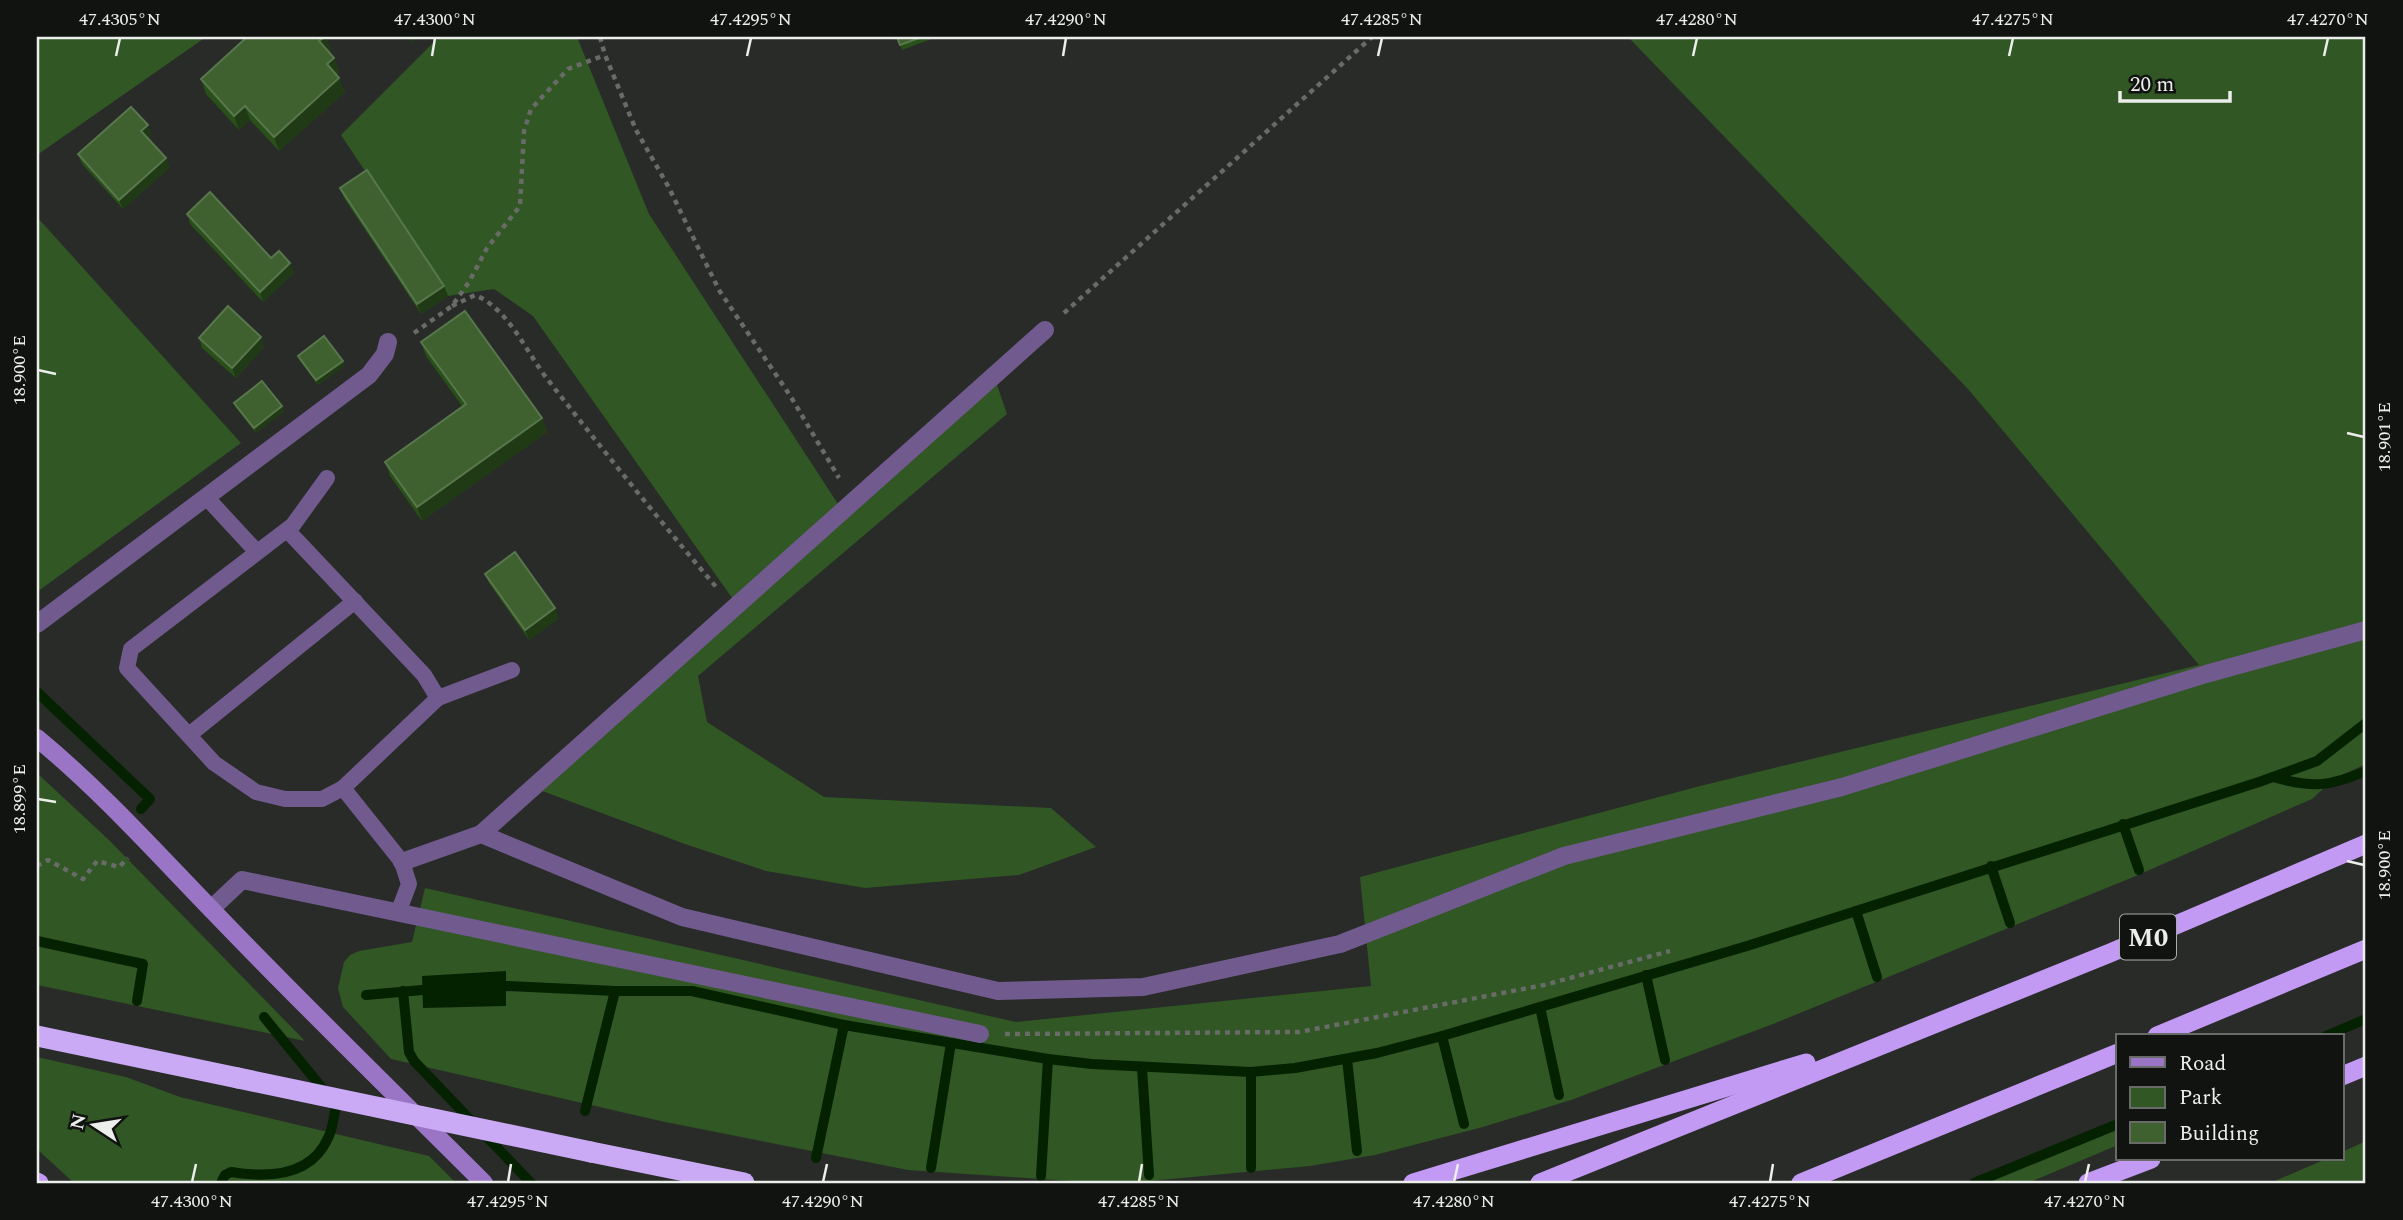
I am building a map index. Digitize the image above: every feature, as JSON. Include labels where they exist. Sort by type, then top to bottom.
[{"type":"highway","name":"M0","points":[[1540,1183],[2110,953],[2366,844]]},
{"type":"highway","points":[[2162,1034],[2366,949]]},
{"type":"highway","points":[[1413,1183],[1928,1026]]},
{"type":"highway","points":[[37,1036],[744,1183]]},
{"type":"highway","points":[[1801,1183],[2116,1054]]},
{"type":"highway","points":[[2344,1075],[2366,1066]]},
{"type":"highway","points":[[2088,1183],[2148,1160]]},
{"type":"main road","points":[[37,738],[71,766],[484,1183]]},
{"type":"street","points":[[402,862],[481,834],[1045,330]]},
{"type":"street","points":[[37,624],[369,375],[387,348]]},
{"type":"street","points":[[481,834],[682,917],[998,990],[1143,988],[1340,944],[1564,856],[1842,787],[2206,674],[2366,630]]},
{"type":"street","points":[[211,909],[242,880],[979,1034]]},
{"type":"lane","points":[[327,478],[287,530],[131,649],[127,668],[214,763],[256,792],[285,799],[322,799],[343,788],[438,698],[512,670]]},
{"type":"lane","points":[[207,498],[257,552]]},
{"type":"lane","points":[[287,530],[424,675],[438,698]]},
{"type":"lane","points":[[189,736],[355,601]]},
{"type":"lane","points":[[343,788],[402,862],[410,884],[398,913]]},
{"type":"path","points":[[600,37],[636,130],[668,186],[719,290],[791,397],[828,463],[854,500]]},
{"type":"path","points":[[1045,330],[1372,37]]},
{"type":"path","points":[[452,306],[469,282],[487,248],[520,206],[524,131],[531,109],[568,69],[605,55]]},
{"type":"path","points":[[387,348],[452,306],[475,295],[488,301],[501,314],[543,373],[639,494],[733,608]]},
{"type":"path","points":[[37,866],[48,860],[83,879],[97,861]]},
{"type":"path","points":[[979,1034],[1299,1032],[1544,985],[1670,951]]},
{"type":"green space","points":[[37,37],[206,37],[37,155]]},
{"type":"green space","points":[[439,37],[577,37],[649,214],[840,507],[994,376],[1007,414],[698,676],[707,722],[824,797],[1051,808],[1096,847],[1019,875],[865,888],[766,871],[534,788],[737,605],[533,316],[494,289],[448,296],[341,135]]},
{"type":"green space","points":[[1628,37],[2366,37],[2366,764],[2335,778],[2312,799],[2131,878],[1773,1024],[1571,1100],[1483,1127],[1375,1155],[1310,1166],[1150,1181],[1071,1181],[908,1170],[665,1122],[391,1059],[343,1007],[338,988],[344,962],[359,951],[412,942],[425,888],[1016,1022],[1371,986],[1360,877],[1700,786],[2199,665],[1968,389]]},
{"type":"green space","points":[[37,217],[241,443],[37,592]]},
{"type":"green space","points":[[37,773],[110,841],[305,1041],[37,985]]},
{"type":"green space","points":[[37,1057],[126,1077],[180,1097],[429,1156],[456,1183],[74,1183],[37,1149]]},
{"type":"green space","points":[[2116,1129],[2116,1146],[2028,1183],[1984,1183]]},
{"type":"green space","points":[[2366,1141],[2366,1183],[2270,1183],[2324,1160],[2344,1160],[2344,1151]]},
{"type":"shaded area","points":[[506,971],[506,1006],[423,1008],[422,976]]},
{"type":"building","points":[[247,37],[324,37],[319,41],[334,58],[327,64],[339,78],[274,137],[245,106],[234,116],[201,79]]},
{"type":"building","points":[[897,37],[922,37],[900,45]]},
{"type":"building","points":[[131,107],[148,125],[141,131],[166,158],[119,200],[78,154]]},
{"type":"building","points":[[367,170],[444,286],[417,304],[340,188]]},
{"type":"building","points":[[210,192],[271,258],[279,251],[290,263],[260,292],[187,214]]},
{"type":"building","points":[[228,306],[261,337],[232,368],[199,338]]},
{"type":"building","points":[[465,311],[542,418],[417,507],[385,462],[466,404],[421,342]]},
{"type":"building","points":[[324,336],[343,361],[316,380],[298,356]]},
{"type":"building","points":[[262,381],[282,406],[254,428],[234,403]]},
{"type":"building","points":[[515,552],[555,608],[525,630],[485,574]]},
{"type":"waterway","points":[[37,692],[150,799],[141,809]]},
{"type":"waterway","points":[[506,986],[692,991],[844,1025],[1092,1064],[1251,1072],[1295,1068],[1377,1053],[1442,1036],[1747,946],[2259,782],[2317,761],[2366,723]]},
{"type":"waterway","points":[[2273,777],[2299,783],[2320,784],[2366,771]]},
{"type":"waterway","points":[[2123,824],[2139,870]]},
{"type":"waterway","points":[[1991,866],[2010,923]]},
{"type":"waterway","points":[[1856,911],[1877,977]]},
{"type":"waterway","points":[[37,941],[143,964],[137,1001]]},
{"type":"waterway","points":[[1646,975],[1665,1060]]},
{"type":"waterway","points":[[366,995],[422,990]]},
{"type":"waterway","points":[[403,991],[409,1052],[414,1061],[531,1183]]},
{"type":"waterway","points":[[585,1111],[615,991]]},
{"type":"waterway","points":[[1540,1007],[1559,1095]]},
{"type":"waterway","points":[[221,1183],[225,1175],[231,1172],[273,1174],[300,1167],[311,1161],[320,1151],[332,1127],[336,1105],[264,1017]]},
{"type":"waterway","points":[[2331,1034],[2366,1019]]},
{"type":"waterway","points":[[816,1158],[844,1025]]},
{"type":"waterway","points":[[1442,1036],[1464,1124]]},
{"type":"waterway","points":[[931,1168],[951,1043]]},
{"type":"waterway","points":[[1041,1176],[1048,1059]]},
{"type":"waterway","points":[[1347,1059],[1357,1151]]},
{"type":"waterway","points":[[1142,1068],[1149,1175]]},
{"type":"waterway","points":[[1251,1072],[1251,1168]]},
{"type":"waterway","points":[[1974,1183],[2116,1125]]}]
